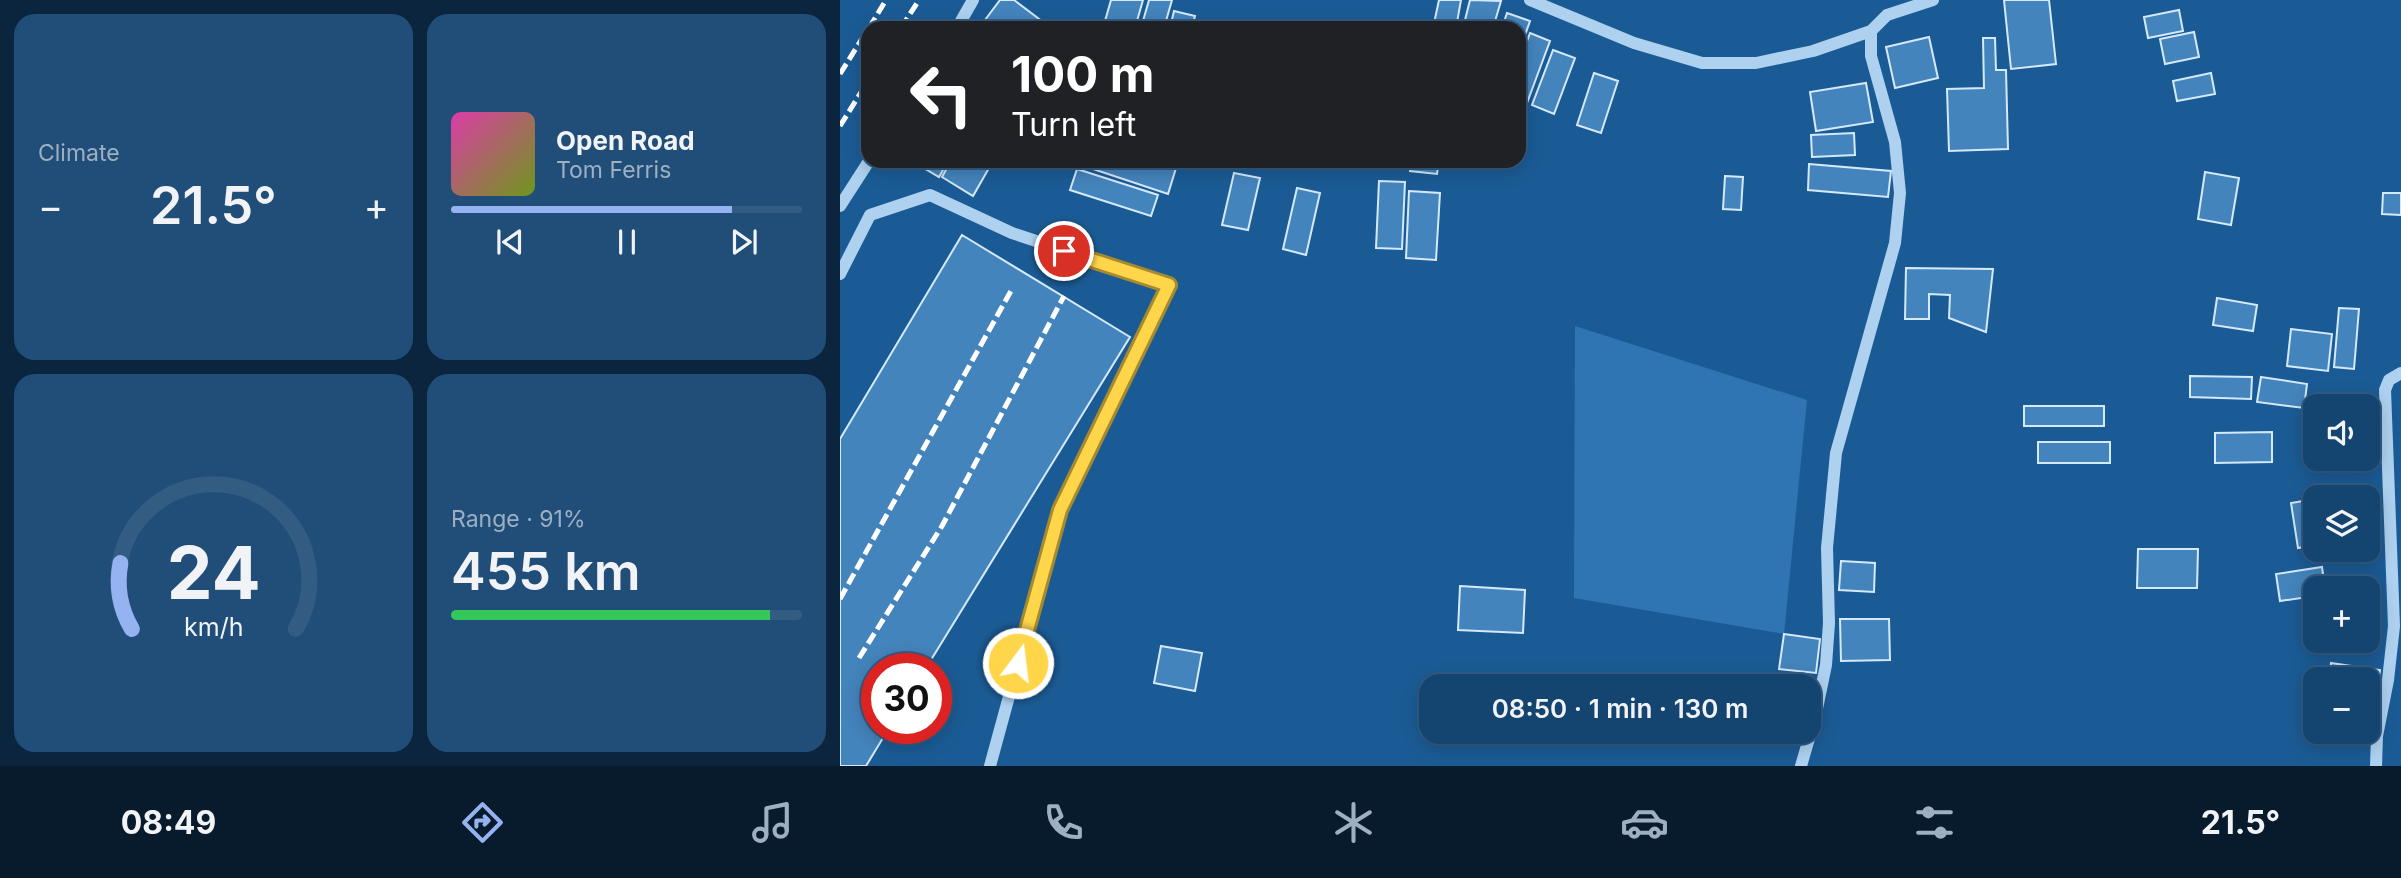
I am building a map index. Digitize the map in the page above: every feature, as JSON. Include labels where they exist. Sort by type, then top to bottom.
[{"type":"street","points":[[961,21],[973,0]]},
{"type":"street","points":[[1530,0],[1634,43],[1702,63],[1756,63],[1813,51],[1871,31],[1887,15],[1933,0]]},
{"type":"street","points":[[1801,766],[1826,665],[1829,623],[1827,548],[1836,453],[1895,243],[1900,193],[1895,142],[1871,56],[1871,31]]},
{"type":"street","points":[[840,205],[864,168]]},
{"type":"street","points":[[840,274],[870,215],[930,195],[1012,233],[1169,285],[1060,510],[990,766]]},
{"type":"street","points":[[2376,766],[2377,736],[2388,680],[2394,626],[2385,390],[2389,380],[2401,373]]},
{"type":"shaded area","points":[[1575,326],[1807,400],[1784,634],[1574,598]]},
{"type":"building","points":[[1000,0],[1014,0],[1042,21],[986,21]]},
{"type":"building","points":[[1111,0],[1143,0],[1137,21],[1105,21]]},
{"type":"building","points":[[1149,0],[1172,0],[1166,21],[1143,21]]},
{"type":"building","points":[[1439,0],[1461,0],[1457,21],[1434,21]]},
{"type":"building","points":[[1470,0],[1501,1],[1495,21],[1465,21]]},
{"type":"building","points":[[2004,0],[2049,0],[2056,64],[2011,69]]},
{"type":"building","points":[[2179,10],[2183,31],[2148,38],[2144,17]]},
{"type":"building","points":[[1174,11],[1195,16],[1194,21],[1172,21]]},
{"type":"building","points":[[1507,13],[1530,21],[1526,32],[1526,21],[1504,21]]},
{"type":"building","points":[[2194,32],[2199,57],[2165,64],[2160,39]]},
{"type":"building","points":[[1530,33],[1550,41],[1526,106],[1526,44]]},
{"type":"building","points":[[1929,37],[1938,78],[1895,88],[1886,47]]},
{"type":"building","points":[[1983,38],[1995,38],[1996,70],[2006,70],[2008,149],[1949,151],[1947,89],[1984,88]]},
{"type":"building","points":[[1553,50],[1575,58],[1554,114],[1532,105]]},
{"type":"building","points":[[1594,73],[1618,81],[1601,133],[1577,125]]},
{"type":"building","points":[[2211,73],[2215,94],[2177,101],[2173,81]]},
{"type":"building","points":[[1866,83],[1873,122],[1816,131],[1810,92]]},
{"type":"building","points":[[1854,133],[1855,155],[1812,157],[1811,135]]},
{"type":"building","points":[[1809,164],[1891,171],[1888,197],[1808,190]]},
{"type":"building","points":[[924,168],[944,168],[939,177]]},
{"type":"building","points":[[947,168],[989,168],[973,196],[942,177]]},
{"type":"building","points":[[1090,168],[1176,168],[1168,194]]},
{"type":"building","points":[[1410,168],[1438,168],[1437,174],[1410,171]]},
{"type":"building","points":[[1077,169],[1158,195],[1151,216],[1070,190]]},
{"type":"building","points":[[2205,172],[2239,178],[2231,225],[2198,219]]},
{"type":"building","points":[[1234,173],[1260,178],[1248,230],[1222,225]]},
{"type":"building","points":[[1725,176],[1743,177],[1741,210],[1723,209]]},
{"type":"building","points":[[1379,181],[1405,182],[1402,249],[1376,248]]},
{"type":"building","points":[[1297,188],[1320,193],[1306,255],[1283,249]]},
{"type":"building","points":[[1409,191],[1440,193],[1436,260],[1406,258]]},
{"type":"building","points":[[2383,193],[2401,193],[2401,215],[2382,214]]},
{"type":"building","points":[[962,235],[1130,337],[935,653],[861,653],[861,744],[879,744],[866,766],[840,766],[840,439]]},
{"type":"building","points":[[1906,268],[1993,269],[1986,332],[1949,318],[1950,295],[1929,294],[1929,319],[1905,319]]},
{"type":"building","points":[[2217,298],[2257,305],[2253,331],[2213,325]]},
{"type":"building","points":[[2339,308],[2359,309],[2354,369],[2334,367]]},
{"type":"building","points":[[2291,329],[2332,334],[2328,371],[2287,366]]},
{"type":"building","points":[[2190,376],[2252,377],[2251,399],[2190,397]]},
{"type":"building","points":[[2261,377],[2307,384],[2306,394],[2303,394],[2303,408],[2257,402]]},
{"type":"building","points":[[2024,406],[2104,406],[2104,426],[2024,426]]},
{"type":"building","points":[[2272,432],[2272,462],[2215,463],[2215,433]]},
{"type":"building","points":[[2038,442],[2110,442],[2110,463],[2038,463]]},
{"type":"building","points":[[2303,501],[2303,547],[2298,548],[2291,503]]},
{"type":"building","points":[[2138,549],[2198,549],[2197,588],[2137,588]]},
{"type":"building","points":[[1841,561],[1875,563],[1874,592],[1839,590]]},
{"type":"building","points":[[2322,567],[2323,576],[2303,576],[2303,598],[2280,601],[2276,574]]},
{"type":"building","points":[[1460,586],[1525,590],[1523,633],[1458,630]]},
{"type":"building","points":[[1840,619],[1889,619],[1890,660],[1841,661]]},
{"type":"building","points":[[1784,634],[1820,639],[1816,673],[1779,669]]},
{"type":"building","points":[[1161,646],[1202,653],[1195,691],[1154,683]]},
{"type":"building","points":[[2331,663],[2359,667],[2330,667]]},
{"type":"railway","points":[[873,21],[886,0]]},
{"type":"railway","points":[[906,21],[919,0]]},
{"type":"railway","points":[[840,74],[861,40]]},
{"type":"railway","points":[[840,126],[861,92]]},
{"type":"railway","points":[[840,599],[1012,289]]},
{"type":"railway","points":[[859,658],[942,526],[1064,296]]},
{"type":"route","points":[[1018,663],[1060,510],[1169,285],[1064,251]]}]
